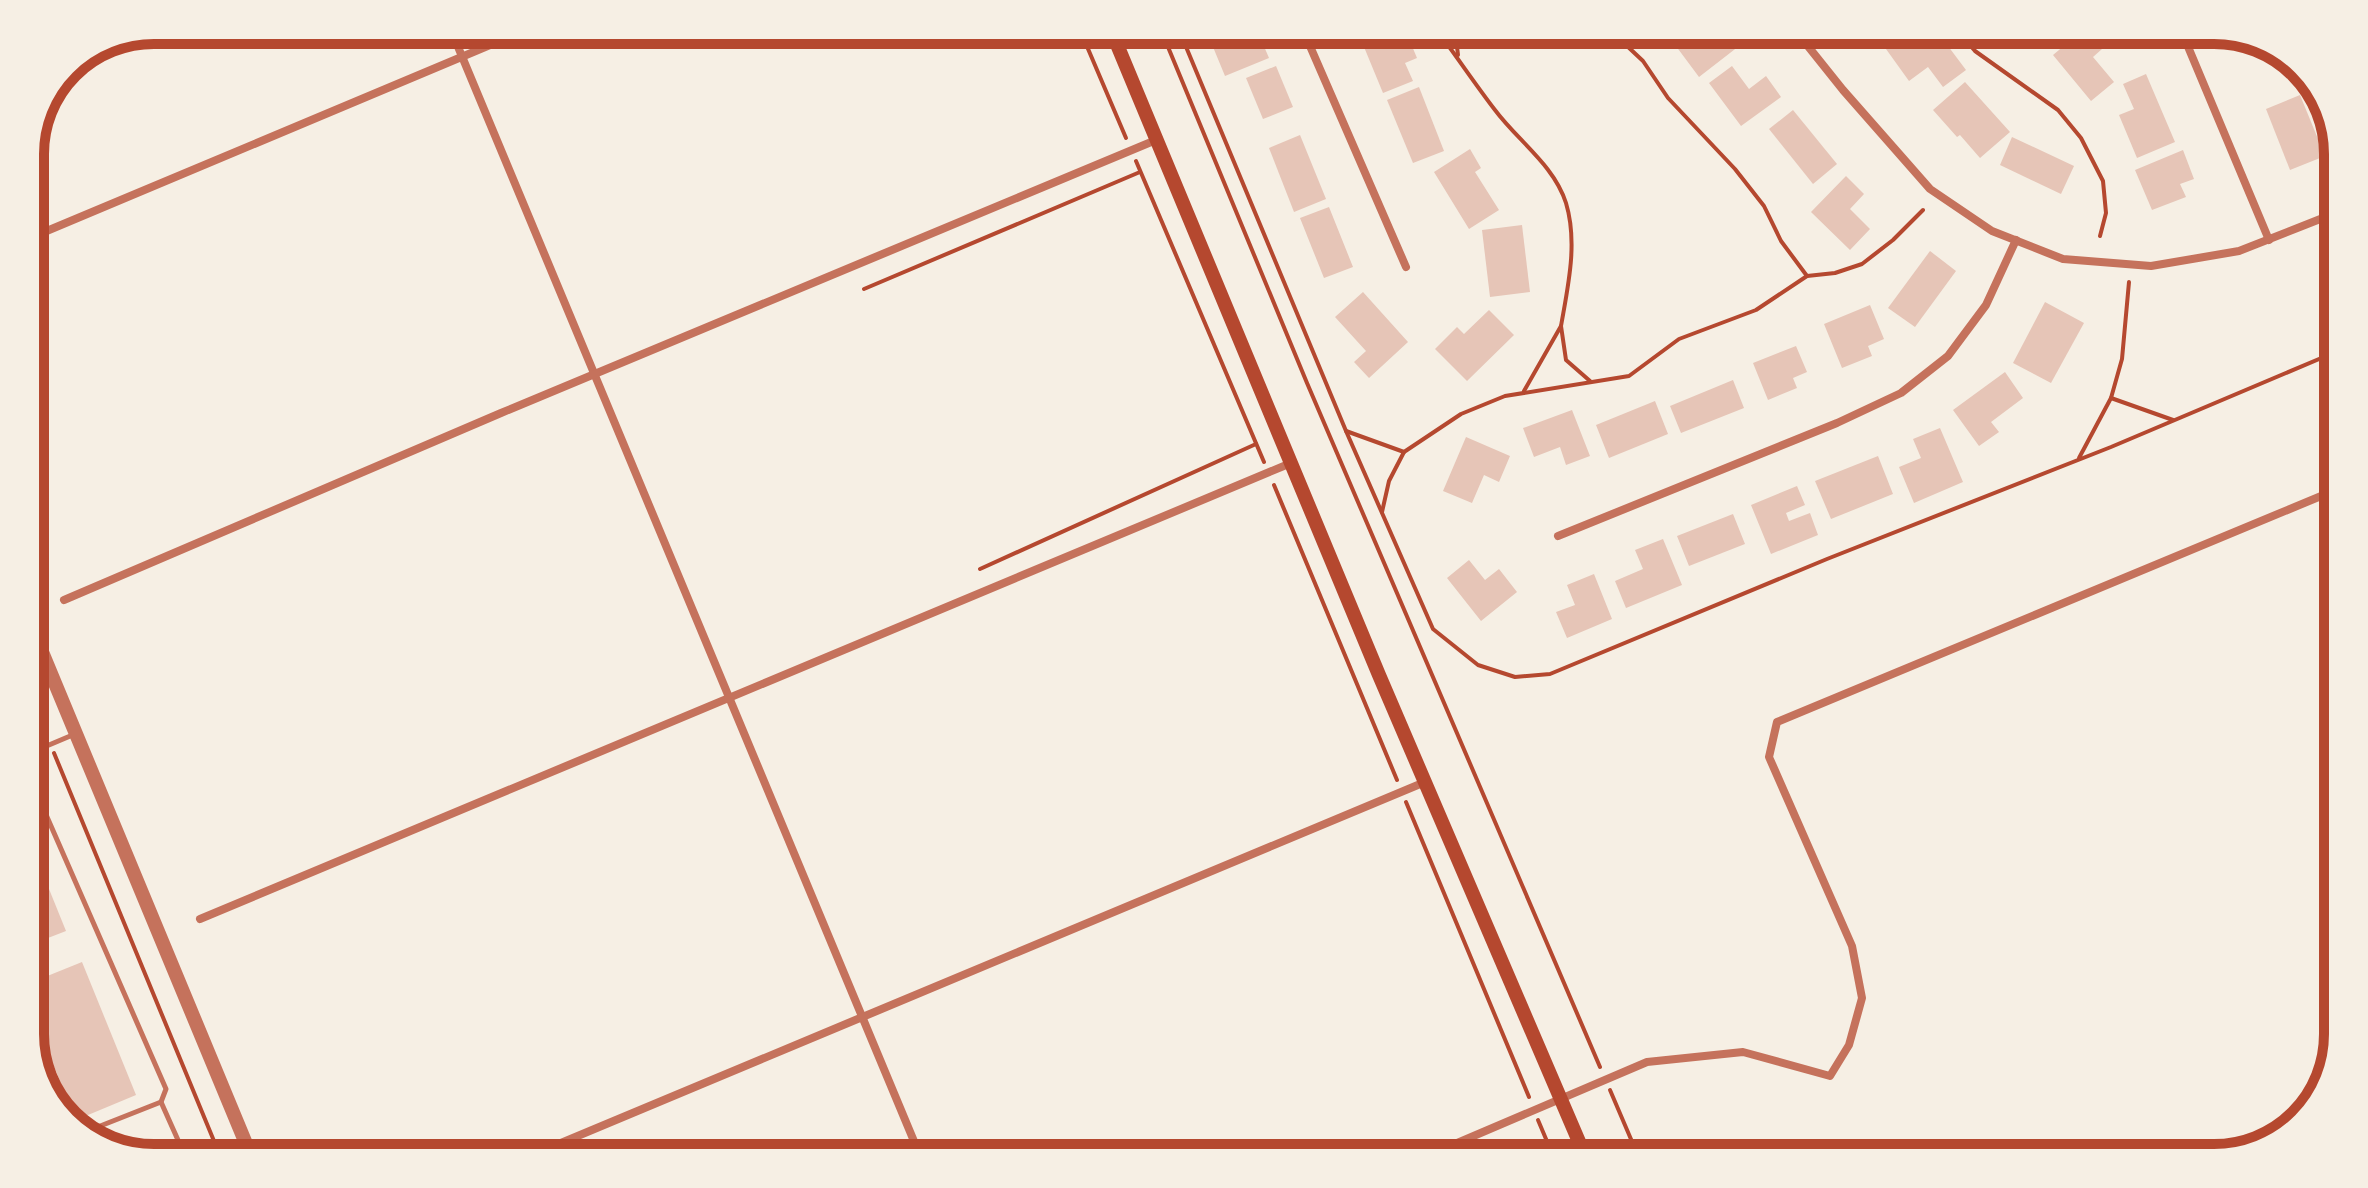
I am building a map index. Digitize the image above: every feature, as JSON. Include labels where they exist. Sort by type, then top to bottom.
[{"type":"main road","points":[[1117,44],[1425,782],[1580,1144]]},
{"type":"street","points":[[457,44],[915,1144]]},
{"type":"street","points":[[44,232],[493,44]]},
{"type":"street","points":[[1309,44],[1406,267]]},
{"type":"street","points":[[1806,44],[1930,189],[1992,231],[2063,259],[2151,266],[2239,251],[2324,218]]},
{"type":"street","points":[[2187,44],[2269,240]]},
{"type":"street","points":[[64,600],[1156,140]]},
{"type":"street","points":[[1558,536],[1837,423],[1901,393],[1948,356],[1986,305],[2016,240]]},
{"type":"street","points":[[200,919],[1291,463]]},
{"type":"street","points":[[1456,1144],[1647,1062],[1743,1052],[1830,1076],[1849,1045],[1862,998],[1852,946],[1769,757],[1777,722],[2324,495]]},
{"type":"street","points":[[44,657],[246,1144]]},
{"type":"street","points":[[558,1144],[1425,782]]},
{"type":"lane","points":[[44,747],[76,734]]},
{"type":"lane","points":[[44,810],[166,1089],[161,1102],[180,1144]]},
{"type":"lane","points":[[97,1127],[161,1102]]},
{"type":"path","points":[[1086,44],[1548,1144]]},
{"type":"path","points":[[1167,44],[1307,383],[1633,1144]]},
{"type":"path","points":[[1185,44],[1346,431],[1433,629],[1478,665],[1515,677],[1550,674],[2324,357]]},
{"type":"path","points":[[1447,44],[1496,112],[1555,181],[1565,203],[1571,233],[1570,273],[1561,326],[1566,360],[1590,381]]},
{"type":"path","points":[[1456,44],[1458,59]]},
{"type":"path","points":[[1625,44],[1643,61],[1668,98],[1735,169],[1764,206],[1781,241],[1807,276]]},
{"type":"path","points":[[1969,44],[2058,110],[2081,138],[2103,181],[2106,213],[2100,236]]},
{"type":"path","points":[[864,289],[1140,172]]},
{"type":"path","points":[[1381,513],[1389,481],[1404,452],[1461,414],[1505,396],[1629,376],[1679,339],[1756,310],[1807,276],[1835,273],[1862,264],[1893,240],[1923,210]]},
{"type":"path","points":[[2078,460],[2111,398],[2122,359],[2129,282]]},
{"type":"path","points":[[1524,392],[1561,326]]},
{"type":"path","points":[[2111,398],[2174,420]]},
{"type":"path","points":[[1346,431],[1404,452]]},
{"type":"path","points":[[980,569],[1256,444]]},
{"type":"path","points":[[44,730],[215,1144]]},
{"type":"building","points":[[1212,44],[1263,44],[1269,58],[1225,76]]},
{"type":"building","points":[[1363,44],[1411,44],[1417,58],[1405,63],[1413,81],[1383,93]]},
{"type":"building","points":[[1674,44],[1738,44],[1739,46],[1699,77]]},
{"type":"building","points":[[1893,44],[1946,44],[1966,70],[1943,87],[1928,67],[1909,81],[1886,49]]},
{"type":"building","points":[[2066,44],[2098,44],[2102,49],[2093,57],[2114,82],[2091,101],[2053,55]]},
{"type":"building","points":[[1276,66],[1293,107],[1263,119],[1246,78]]},
{"type":"building","points":[[1732,66],[1749,89],[1766,76],[1781,97],[1741,126],[1709,83]]},
{"type":"building","points":[[2146,74],[2175,142],[2137,158],[2119,115],[2134,109],[2123,84]]},
{"type":"building","points":[[1965,82],[2010,132],[1980,158],[1933,110]]},
{"type":"building","points":[[1419,87],[1444,151],[1413,163],[1387,100]]},
{"type":"building","points":[[2300,95],[2324,156],[2290,170],[2266,109]]},
{"type":"building","points":[[1793,110],[1837,164],[1813,184],[1769,129]]},
{"type":"building","points":[[1300,135],[1326,199],[1294,212],[1269,148]]},
{"type":"building","points":[[2012,137],[2074,166],[2061,194],[2000,165]]},
{"type":"building","points":[[1470,149],[1481,168],[1475,172],[1499,210],[1469,229],[1434,172]]},
{"type":"building","points":[[2183,150],[2194,179],[2180,184],[2186,197],[2152,210],[2135,170]]},
{"type":"building","points":[[1846,176],[1864,194],[1850,209],[1870,229],[1850,250],[1811,212]]},
{"type":"building","points":[[1329,207],[1353,267],[1324,278],[1300,218]]},
{"type":"building","points":[[1522,225],[1530,292],[1490,297],[1482,230]]},
{"type":"building","points":[[1930,251],[1956,271],[1915,327],[1888,308]]},
{"type":"building","points":[[1363,292],[1408,342],[1369,378],[1354,362],[1366,351],[1335,317]]},
{"type":"building","points":[[2045,302],[2084,323],[2051,383],[2013,363]]},
{"type":"building","points":[[1870,305],[1884,339],[1868,346],[1872,356],[1842,368],[1824,324]]},
{"type":"building","points":[[1489,310],[1514,335],[1467,381],[1435,349],[1457,327],[1464,334]]},
{"type":"building","points":[[1796,346],[1807,372],[1793,378],[1797,388],[1768,400],[1753,363]]},
{"type":"building","points":[[2005,372],[2023,398],[1991,422],[1999,432],[1979,446],[1953,410]]},
{"type":"building","points":[[1733,380],[1744,408],[1681,433],[1670,406]]},
{"type":"building","points":[[1655,401],[1668,434],[1609,458],[1596,425]]},
{"type":"building","points":[[1572,410],[1590,456],[1566,465],[1560,447],[1534,457],[1523,428]]},
{"type":"building","points":[[1940,428],[1963,482],[1914,503],[1899,467],[1921,458],[1913,439]]},
{"type":"building","points":[[1466,437],[1510,456],[1499,482],[1484,475],[1472,503],[1443,491]]},
{"type":"building","points":[[1878,456],[1893,494],[1831,519],[1815,481]]},
{"type":"building","points":[[1797,486],[1805,505],[1786,513],[1789,521],[1810,513],[1818,535],[1771,554],[1751,505]]},
{"type":"building","points":[[1733,514],[1745,544],[1689,566],[1677,536]]},
{"type":"building","points":[[1663,539],[1682,585],[1626,608],[1615,581],[1643,569],[1635,550]]},
{"type":"building","points":[[1469,560],[1485,580],[1499,569],[1517,592],[1481,621],[1447,578]]},
{"type":"building","points":[[1594,574],[1612,619],[1567,638],[1556,612],[1575,605],[1567,585]]},
{"type":"building","points":[[44,877],[66,931],[44,940]]},
{"type":"building","points":[[82,962],[136,1095],[82,1118],[71,1107],[44,1043],[44,977]]}]
